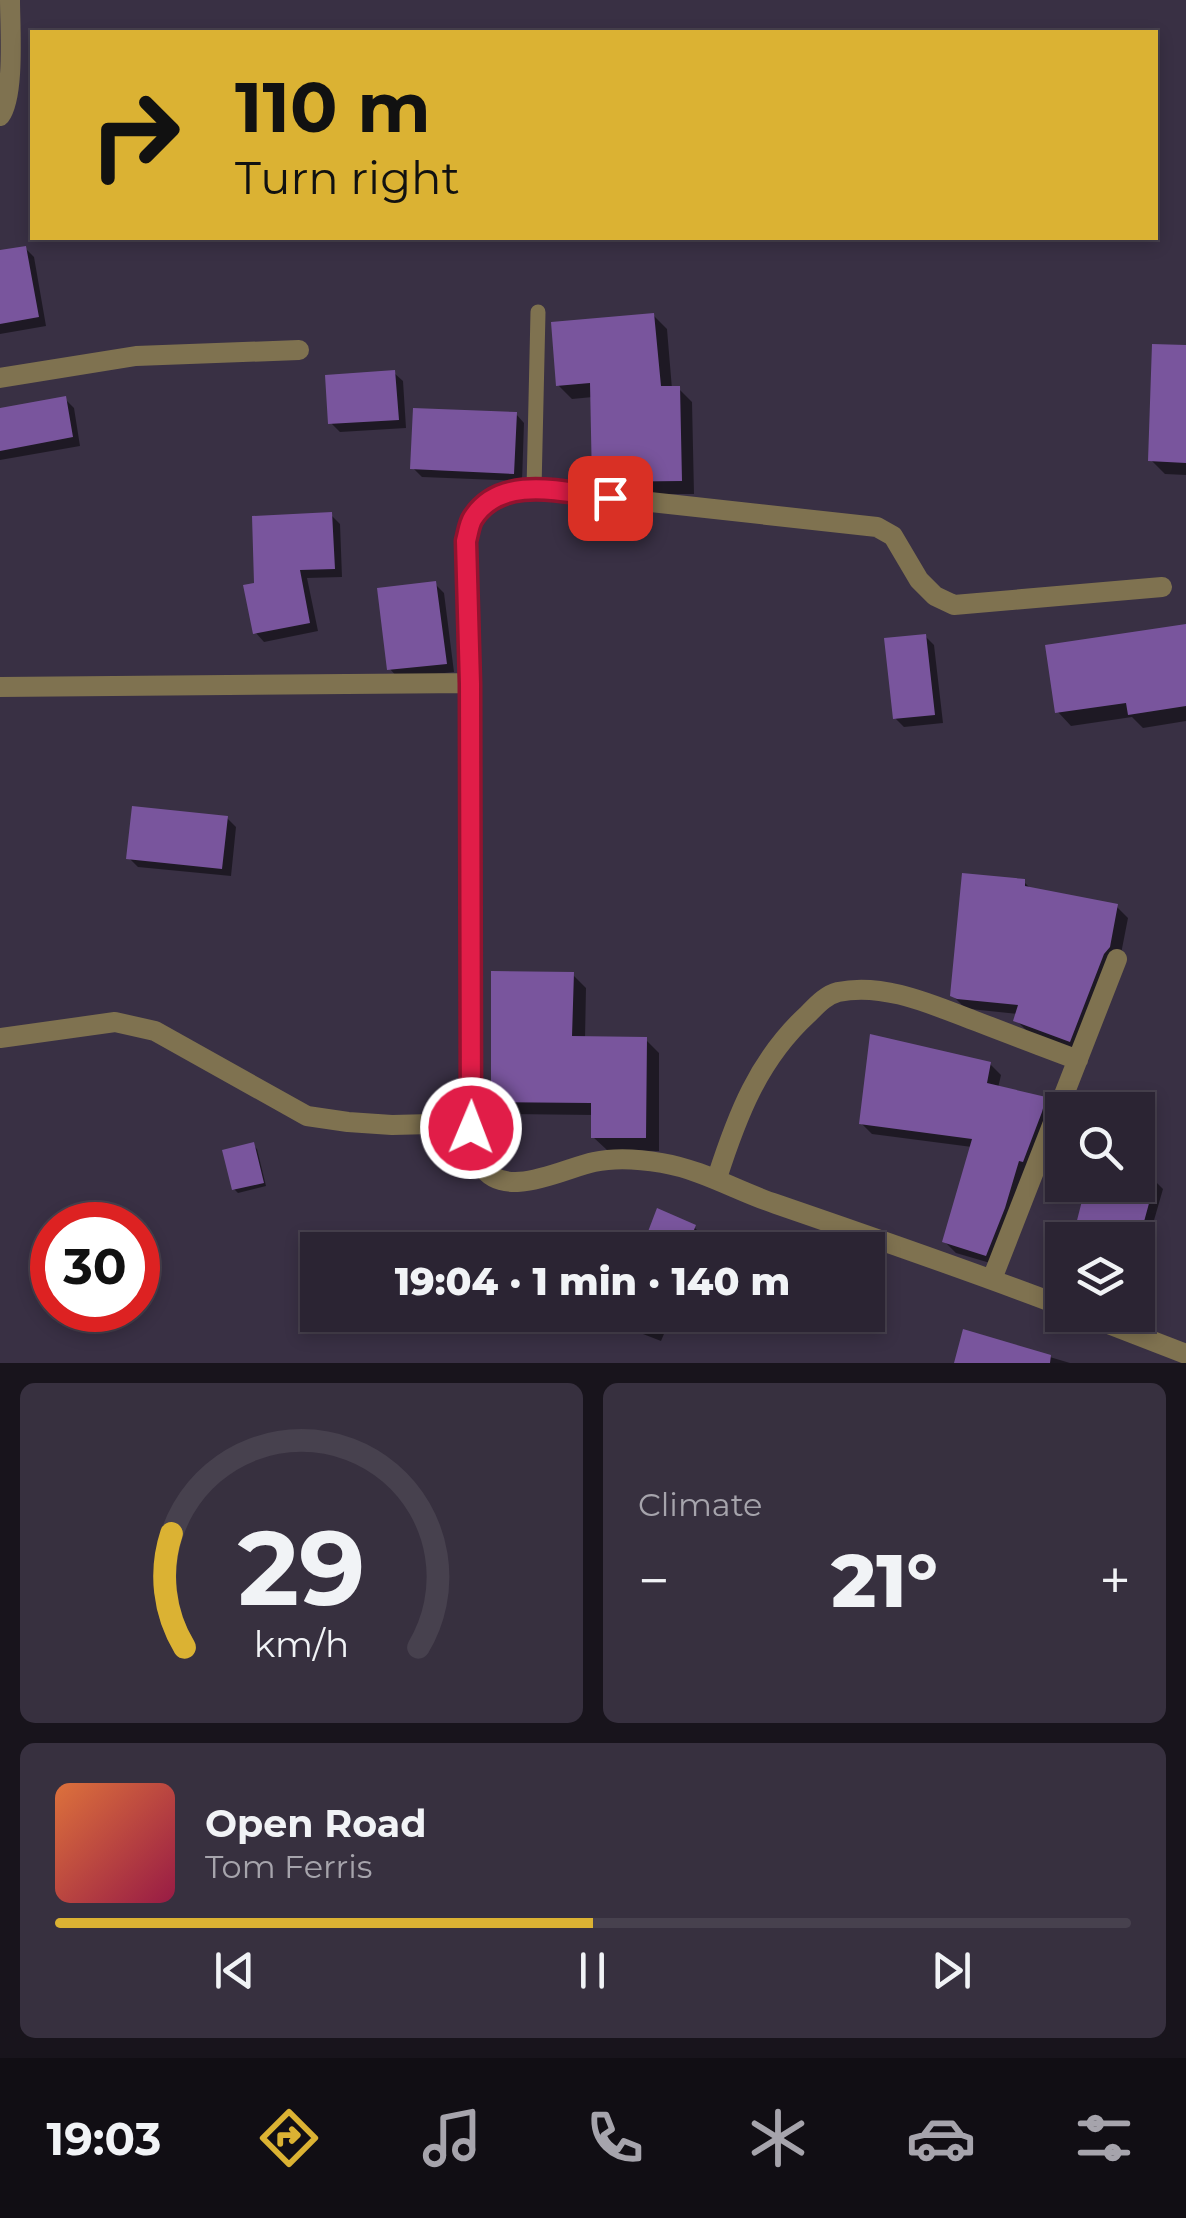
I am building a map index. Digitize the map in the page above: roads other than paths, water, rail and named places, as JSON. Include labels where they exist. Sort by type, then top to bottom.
[{"type":"street","points":[[0,116],[9,91],[10,0]]},
{"type":"street","points":[[0,378],[136,356],[299,350]]},
{"type":"street","points":[[1045,1299],[765,1200],[684,1166],[630,1158],[592,1162],[556,1176],[510,1183],[481,1165],[471,1128],[466,541],[471,520],[492,498],[523,488],[878,527],[893,536],[919,580],[935,596],[954,605],[1162,588]]},
{"type":"street","points":[[0,687],[470,684]]},
{"type":"street","points":[[992,1279],[1117,960]]},
{"type":"street","points":[[717,1178],[735,1124],[759,1072],[796,1024],[837,992],[866,990],[912,998],[1078,1060]]},
{"type":"street","points":[[0,1038],[116,1022],[155,1030],[307,1116],[471,1128]]},
{"type":"street","points":[[1129,1332],[1186,1354]]},
{"type":"lane","points":[[534,489],[538,312]]}]
